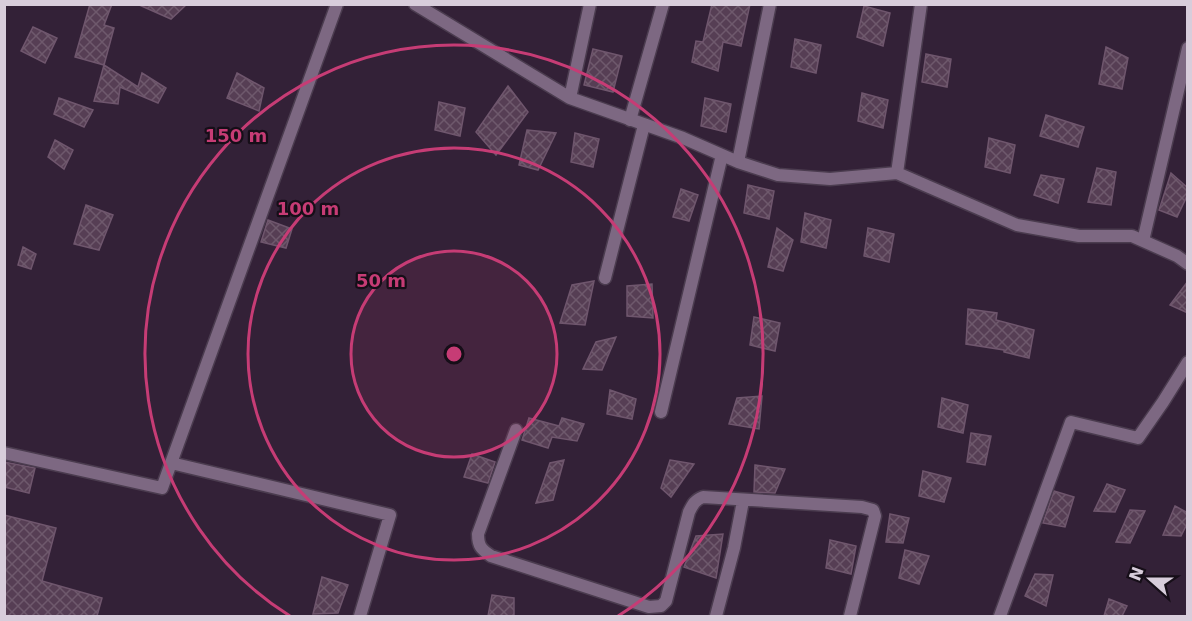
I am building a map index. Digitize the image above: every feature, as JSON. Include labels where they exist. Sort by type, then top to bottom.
[{"type":"street","points":[[4,453],[162,488],[337,4]]},
{"type":"street","points":[[415,4],[570,99],[683,138],[738,162],[778,176],[830,179],[897,173],[1017,225],[1079,236],[1132,236],[1177,256],[1188,264]]},
{"type":"street","points":[[570,99],[590,4]]},
{"type":"street","points":[[630,120],[663,4]]},
{"type":"street","points":[[738,162],[770,4]]},
{"type":"street","points":[[897,173],[921,4]]},
{"type":"street","points":[[1143,241],[1188,48]]},
{"type":"street","points":[[605,278],[644,125]]},
{"type":"street","points":[[661,412],[722,155]]},
{"type":"street","points":[[1000,616],[1071,422],[1138,438],[1188,362]]},
{"type":"street","points":[[516,430],[478,534],[478,544],[490,556],[649,607],[662,606],[666,601],[689,512],[695,501],[703,497],[862,507],[873,510],[874,516],[850,616]]},
{"type":"street","points":[[171,462],[390,514],[360,616]]},
{"type":"street","points":[[716,616],[734,548],[743,501]]},
{"type":"building","points":[[90,4],[112,4],[104,25],[114,28],[104,65],[75,57]]},
{"type":"building","points":[[137,4],[187,4],[171,19]]},
{"type":"building","points":[[712,4],[750,4],[741,46],[723,42],[718,71],[692,62],[696,41],[703,42]]},
{"type":"building","points":[[864,6],[890,13],[883,46],[857,37]]},
{"type":"building","points":[[33,27],[57,38],[45,63],[21,51]]},
{"type":"building","points":[[795,39],[821,45],[816,73],[791,67]]},
{"type":"building","points":[[1106,47],[1128,58],[1122,89],[1099,84]]},
{"type":"building","points":[[593,49],[622,56],[613,92],[584,85]]},
{"type":"building","points":[[926,54],[951,59],[947,87],[922,82]]},
{"type":"building","points":[[104,65],[138,87],[142,73],[166,88],[158,103],[120,87],[118,104],[94,101]]},
{"type":"building","points":[[237,73],[264,88],[259,111],[227,98]]},
{"type":"building","points":[[508,86],[528,112],[496,155],[476,132]]},
{"type":"building","points":[[862,93],[888,100],[883,128],[858,121]]},
{"type":"building","points":[[59,98],[93,110],[84,127],[54,114]]},
{"type":"building","points":[[705,98],[731,104],[726,132],[701,126]]},
{"type":"building","points":[[439,102],[465,108],[460,136],[435,130]]},
{"type":"building","points":[[1046,115],[1084,127],[1078,147],[1040,136]]},
{"type":"building","points":[[527,130],[556,133],[538,170],[519,165]]},
{"type":"building","points":[[575,133],[599,139],[593,167],[571,162]]},
{"type":"building","points":[[989,138],[1015,145],[1010,173],[985,167]]},
{"type":"building","points":[[55,140],[73,150],[64,169],[48,157]]},
{"type":"building","points":[[1097,168],[1116,172],[1111,205],[1088,202]]},
{"type":"building","points":[[1171,173],[1188,188],[1188,194],[1177,217],[1159,210]]},
{"type":"building","points":[[1041,175],[1064,179],[1058,203],[1034,195]]},
{"type":"building","points":[[748,185],[774,191],[769,219],[744,213]]},
{"type":"building","points":[[681,189],[698,195],[689,221],[673,217]]},
{"type":"building","points":[[86,205],[113,215],[99,250],[74,244]]},
{"type":"building","points":[[805,213],[831,220],[826,248],[801,242]]},
{"type":"building","points":[[268,220],[292,229],[286,248],[261,242]]},
{"type":"building","points":[[777,228],[793,240],[783,271],[768,267]]},
{"type":"building","points":[[868,228],[894,234],[889,262],[864,256]]},
{"type":"building","points":[[23,247],[36,254],[31,269],[18,265]]},
{"type":"building","points":[[594,281],[585,325],[560,323],[572,285]]},
{"type":"building","points":[[1188,281],[1188,313],[1170,305]]},
{"type":"building","points":[[652,284],[653,318],[627,316],[627,286]]},
{"type":"building","points":[[968,309],[997,313],[996,320],[1034,330],[1029,358],[1004,352],[1004,350],[966,344]]},
{"type":"building","points":[[754,317],[780,323],[775,351],[750,345]]},
{"type":"building","points":[[616,337],[602,370],[583,369],[596,342]]},
{"type":"building","points":[[610,390],[636,399],[632,419],[607,414]]},
{"type":"building","points":[[762,396],[759,429],[729,424],[737,398]]},
{"type":"building","points":[[942,398],[968,405],[963,433],[938,427]]},
{"type":"building","points":[[529,418],[559,426],[562,418],[584,424],[577,441],[552,437],[548,448],[522,440]]},
{"type":"building","points":[[971,433],[991,436],[985,465],[967,462]]},
{"type":"building","points":[[472,454],[495,462],[488,483],[464,477]]},
{"type":"building","points":[[564,460],[553,500],[536,503],[550,463]]},
{"type":"building","points":[[670,460],[694,464],[671,497],[661,488]]},
{"type":"building","points":[[4,462],[35,468],[29,493],[4,487]]},
{"type":"building","points":[[755,465],[785,469],[775,493],[754,492]]},
{"type":"building","points":[[923,471],[951,478],[944,502],[919,496]]},
{"type":"building","points":[[1107,484],[1125,490],[1115,512],[1094,511]]},
{"type":"building","points":[[1054,491],[1074,497],[1065,527],[1043,523]]},
{"type":"building","points":[[1175,506],[1188,513],[1188,522],[1181,536],[1163,535]]},
{"type":"building","points":[[1130,510],[1145,511],[1130,543],[1116,542]]},
{"type":"building","points":[[890,514],[909,518],[903,543],[886,542]]},
{"type":"building","points":[[4,515],[56,528],[42,581],[102,598],[97,616],[4,616]]},
{"type":"building","points":[[723,534],[716,578],[684,567],[696,536]]},
{"type":"building","points":[[830,540],[856,546],[851,574],[826,568]]},
{"type":"building","points":[[905,550],[929,556],[919,584],[899,578]]},
{"type":"building","points":[[1035,574],[1053,575],[1046,606],[1025,596]]},
{"type":"building","points":[[322,577],[348,585],[338,613],[313,614]]},
{"type":"building","points":[[492,595],[514,598],[514,616],[488,616]]},
{"type":"building","points":[[1109,599],[1127,606],[1122,616],[1104,616]]}]
